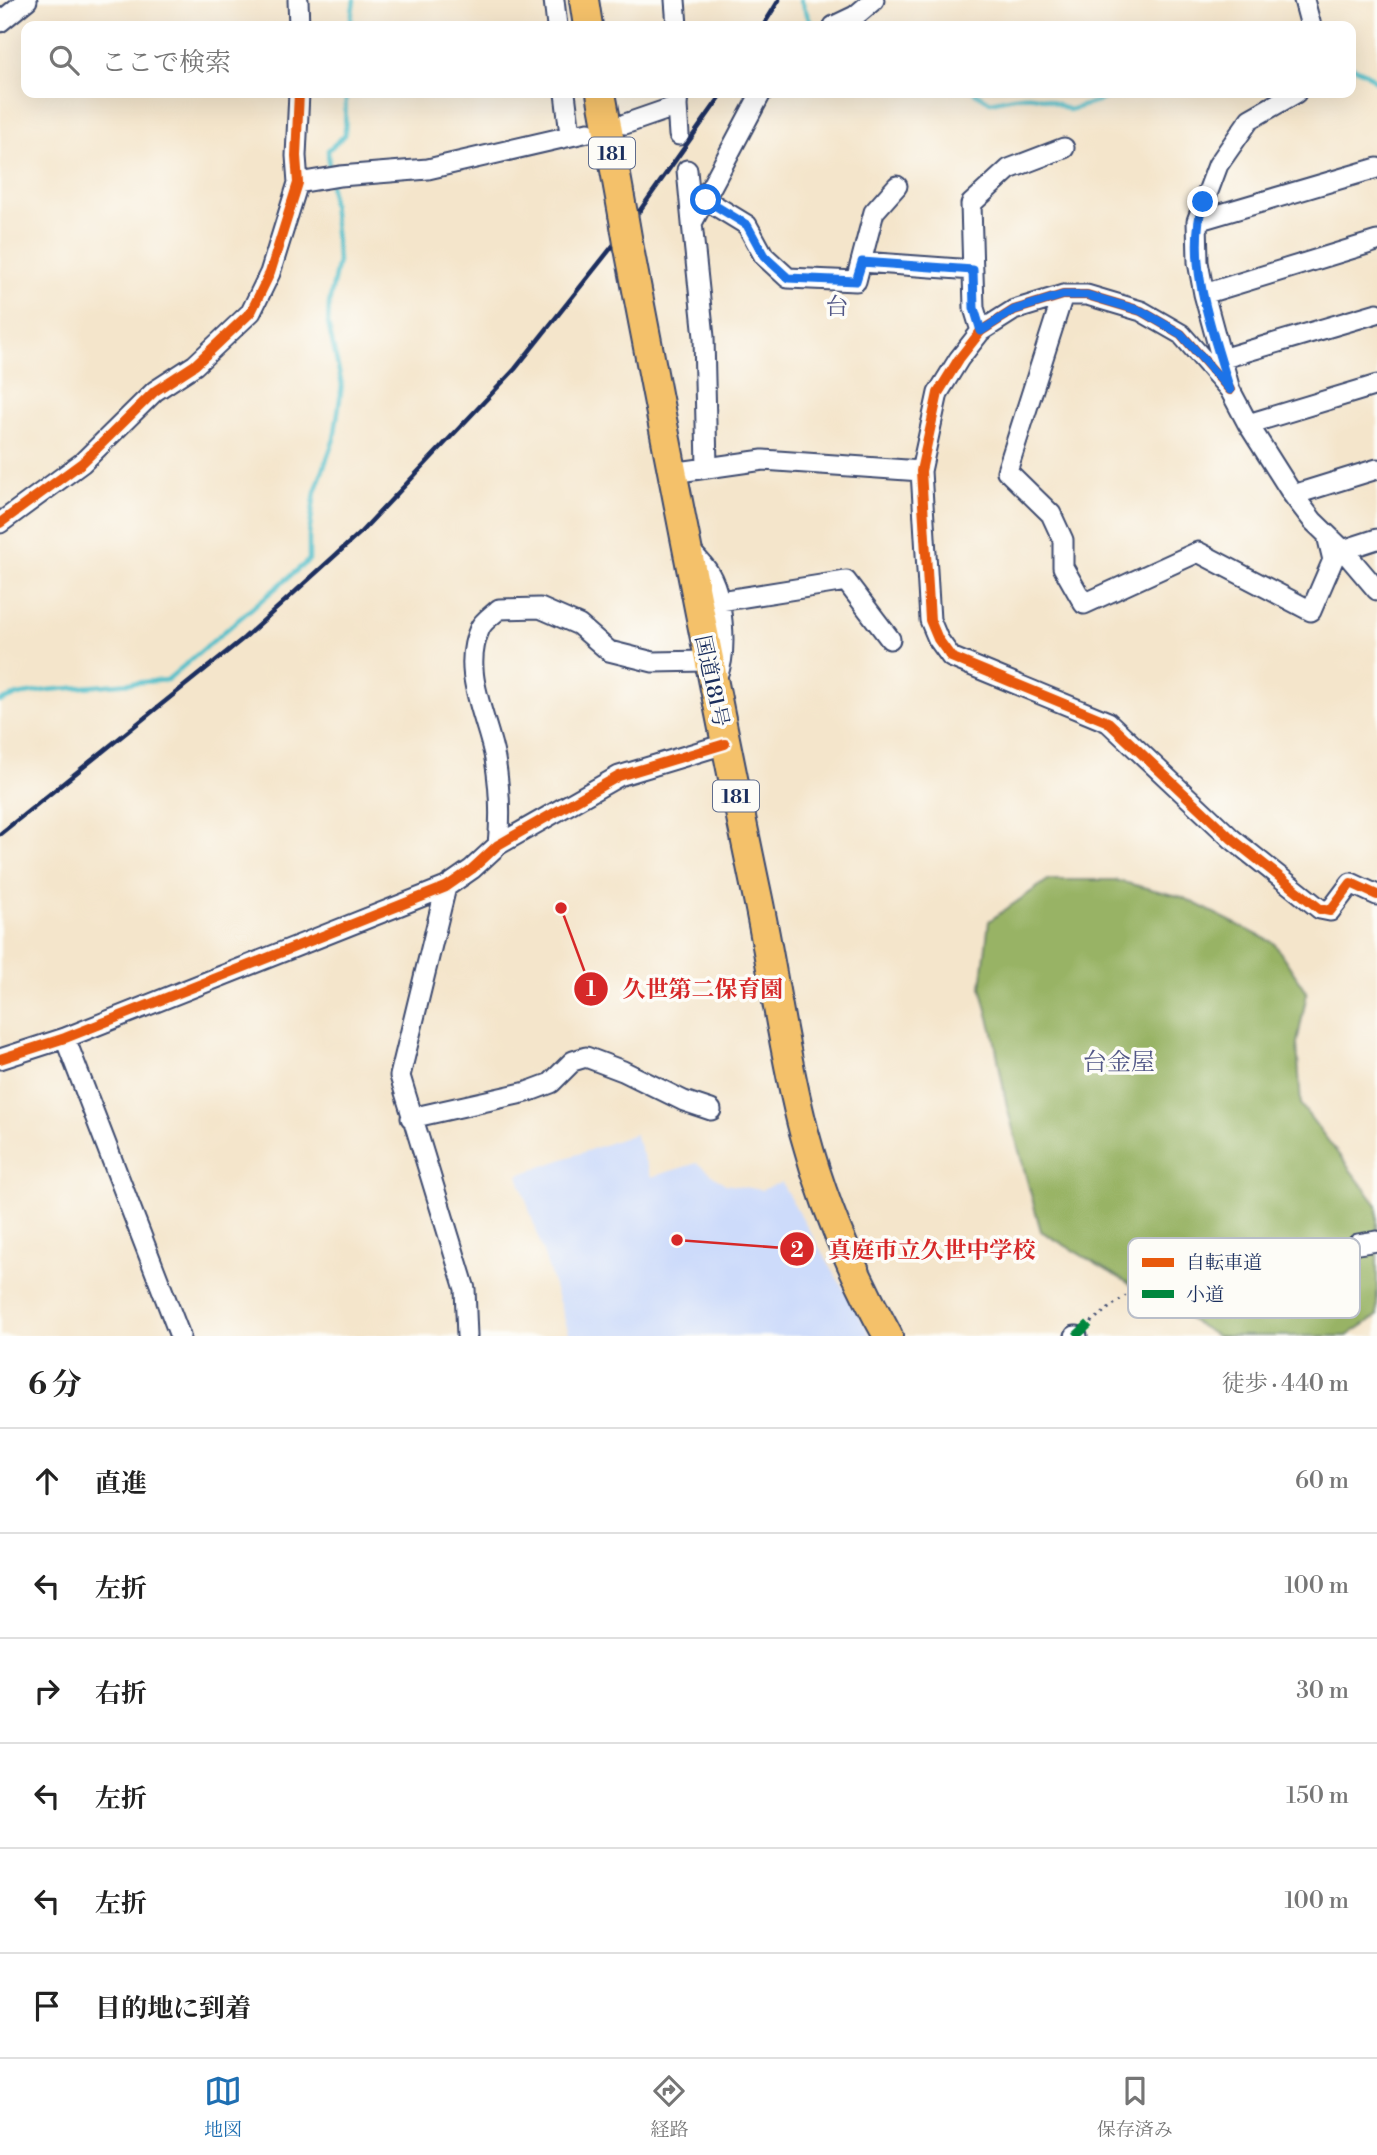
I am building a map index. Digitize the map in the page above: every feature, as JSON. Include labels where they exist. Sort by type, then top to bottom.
[{"type":"highway","points":[[584,0],[587,21]]},
{"type":"highway","name":"国道181号","points":[[602,98],[710,673],[804,1133],[824,1198],[870,1304],[888,1336]]},
{"type":"street","points":[[0,22],[27,0]]},
{"type":"street","points":[[298,0],[299,21]]},
{"type":"street","points":[[554,0],[556,21]]},
{"type":"street","points":[[675,0],[677,21]]},
{"type":"street","points":[[844,21],[874,0]]},
{"type":"street","points":[[1304,0],[1310,21]]},
{"type":"street","points":[[0,523],[82,463],[155,391],[195,365],[251,312],[270,273],[298,183],[296,156],[299,98]]},
{"type":"street","points":[[298,183],[340,176],[428,169],[579,133],[567,98]]},
{"type":"street","points":[[692,223],[758,98]]},
{"type":"street","points":[[1287,98],[1250,119],[1218,164],[1197,221],[1198,262],[1230,390],[1248,424],[1293,495],[1313,521],[1343,550],[1377,590]]},
{"type":"street","points":[[625,124],[678,100],[679,135]]},
{"type":"street","points":[[981,331],[974,308],[971,204],[1009,169],[1064,148]]},
{"type":"street","points":[[1197,221],[1377,168]]},
{"type":"street","points":[[687,170],[704,337],[707,467]]},
{"type":"street","points":[[706,200],[747,225],[764,256],[788,278],[856,281],[874,212],[897,186]]},
{"type":"street","points":[[1204,294],[1377,241]]},
{"type":"street","points":[[862,262],[973,270]]},
{"type":"street","points":[[1063,295],[1007,471],[1051,514],[1063,540],[1063,566],[1084,604],[1198,552],[1311,611],[1333,560],[1327,534]]},
{"type":"street","points":[[1230,390],[1181,334],[1141,311],[1087,295],[1063,295],[1014,310],[981,331],[937,393],[921,471],[930,620],[938,639],[951,657],[1108,722],[1232,839],[1320,909],[1330,911],[1351,883],[1377,895]]},
{"type":"street","points":[[1221,359],[1377,313]]},
{"type":"street","points":[[1248,424],[1377,385]]},
{"type":"street","points":[[672,473],[763,460],[921,471]]},
{"type":"street","points":[[1293,495],[1377,469]]},
{"type":"street","points":[[1343,550],[1377,539]]},
{"type":"street","points":[[498,845],[502,812],[495,758],[474,684],[473,655],[481,626],[499,609],[540,608],[579,625],[609,650],[710,673],[722,665],[720,601],[708,571],[686,546]]},
{"type":"street","points":[[720,601],[846,581],[890,639]]},
{"type":"street","points":[[0,1059],[65,1038],[446,887],[472,869],[498,845],[620,776],[725,744]]},
{"type":"street","points":[[446,887],[400,1076],[464,1289],[467,1336]]},
{"type":"street","points":[[65,1038],[180,1336]]},
{"type":"street","points":[[411,1118],[527,1092],[551,1083],[573,1061],[586,1057],[623,1071],[684,1101],[711,1110]]},
{"type":"path","points":[[1091,1322],[1128,1294]]},
{"type":"shaded area","points":[[635,1134],[651,1177],[697,1163],[725,1184],[762,1190],[781,1182],[871,1336],[570,1336],[518,1175]]},
{"type":"green space","points":[[1048,880],[1115,880],[1182,897],[1274,943],[1307,993],[1297,1043],[1301,1105],[1377,1205],[1377,1316],[1347,1336],[1217,1336],[1187,1318],[1360,1318],[1360,1238],[1128,1238],[1128,1283],[1041,1231],[1007,1107],[994,1037],[981,987],[989,921]]},
{"type":"waterway","points":[[351,21],[354,0]]},
{"type":"waterway","points":[[801,0],[810,21]]},
{"type":"waterway","points":[[1356,68],[1377,82]]},
{"type":"waterway","points":[[329,171],[328,150],[345,135],[346,98]]},
{"type":"waterway","points":[[984,98],[991,102],[1009,98]]},
{"type":"waterway","points":[[1042,98],[1069,110],[1105,98]]},
{"type":"waterway","points":[[0,701],[48,690],[167,680],[309,560],[309,535],[315,492],[334,439],[342,385],[328,324],[329,304],[338,261],[330,184]]},
{"type":"railway","points":[[766,21],[779,0]]},
{"type":"railway","points":[[0,834],[244,638],[360,533],[515,369],[631,223],[719,98]]},
{"type":"marked path","points":[[1076,1336],[1091,1322]]},
{"type":"cycle path","points":[[0,523],[82,463],[155,391],[195,365],[251,312],[270,273],[298,183],[296,156],[299,98]]},
{"type":"cycle path","points":[[1230,390],[1181,334],[1141,311],[1087,295],[1063,295],[1014,310],[981,331],[959,359],[938,393],[921,471],[930,620],[938,639],[951,657],[1108,722],[1232,839],[1320,909],[1330,911],[1351,883],[1377,895]]},
{"type":"cycle path","points":[[0,1059],[65,1038],[446,887],[472,869],[498,845],[619,776],[725,744]]},
{"type":"place","name":"久世第二保育園","points":[[561,908]]},
{"type":"place","name":"真庭市立久世中学校","points":[[677,1240]]},
{"type":"district","name":"台","points":[[837,306]]},
{"type":"district","name":"台金屋","points":[[1119,1062]]},
{"type":"route","points":[[706,200],[747,225],[764,256],[788,278],[856,281],[862,262],[973,270],[974,308],[981,331],[1014,310],[1063,295],[1087,295],[1141,311],[1181,334],[1230,390],[1198,262],[1197,221],[1203,202]]}]
